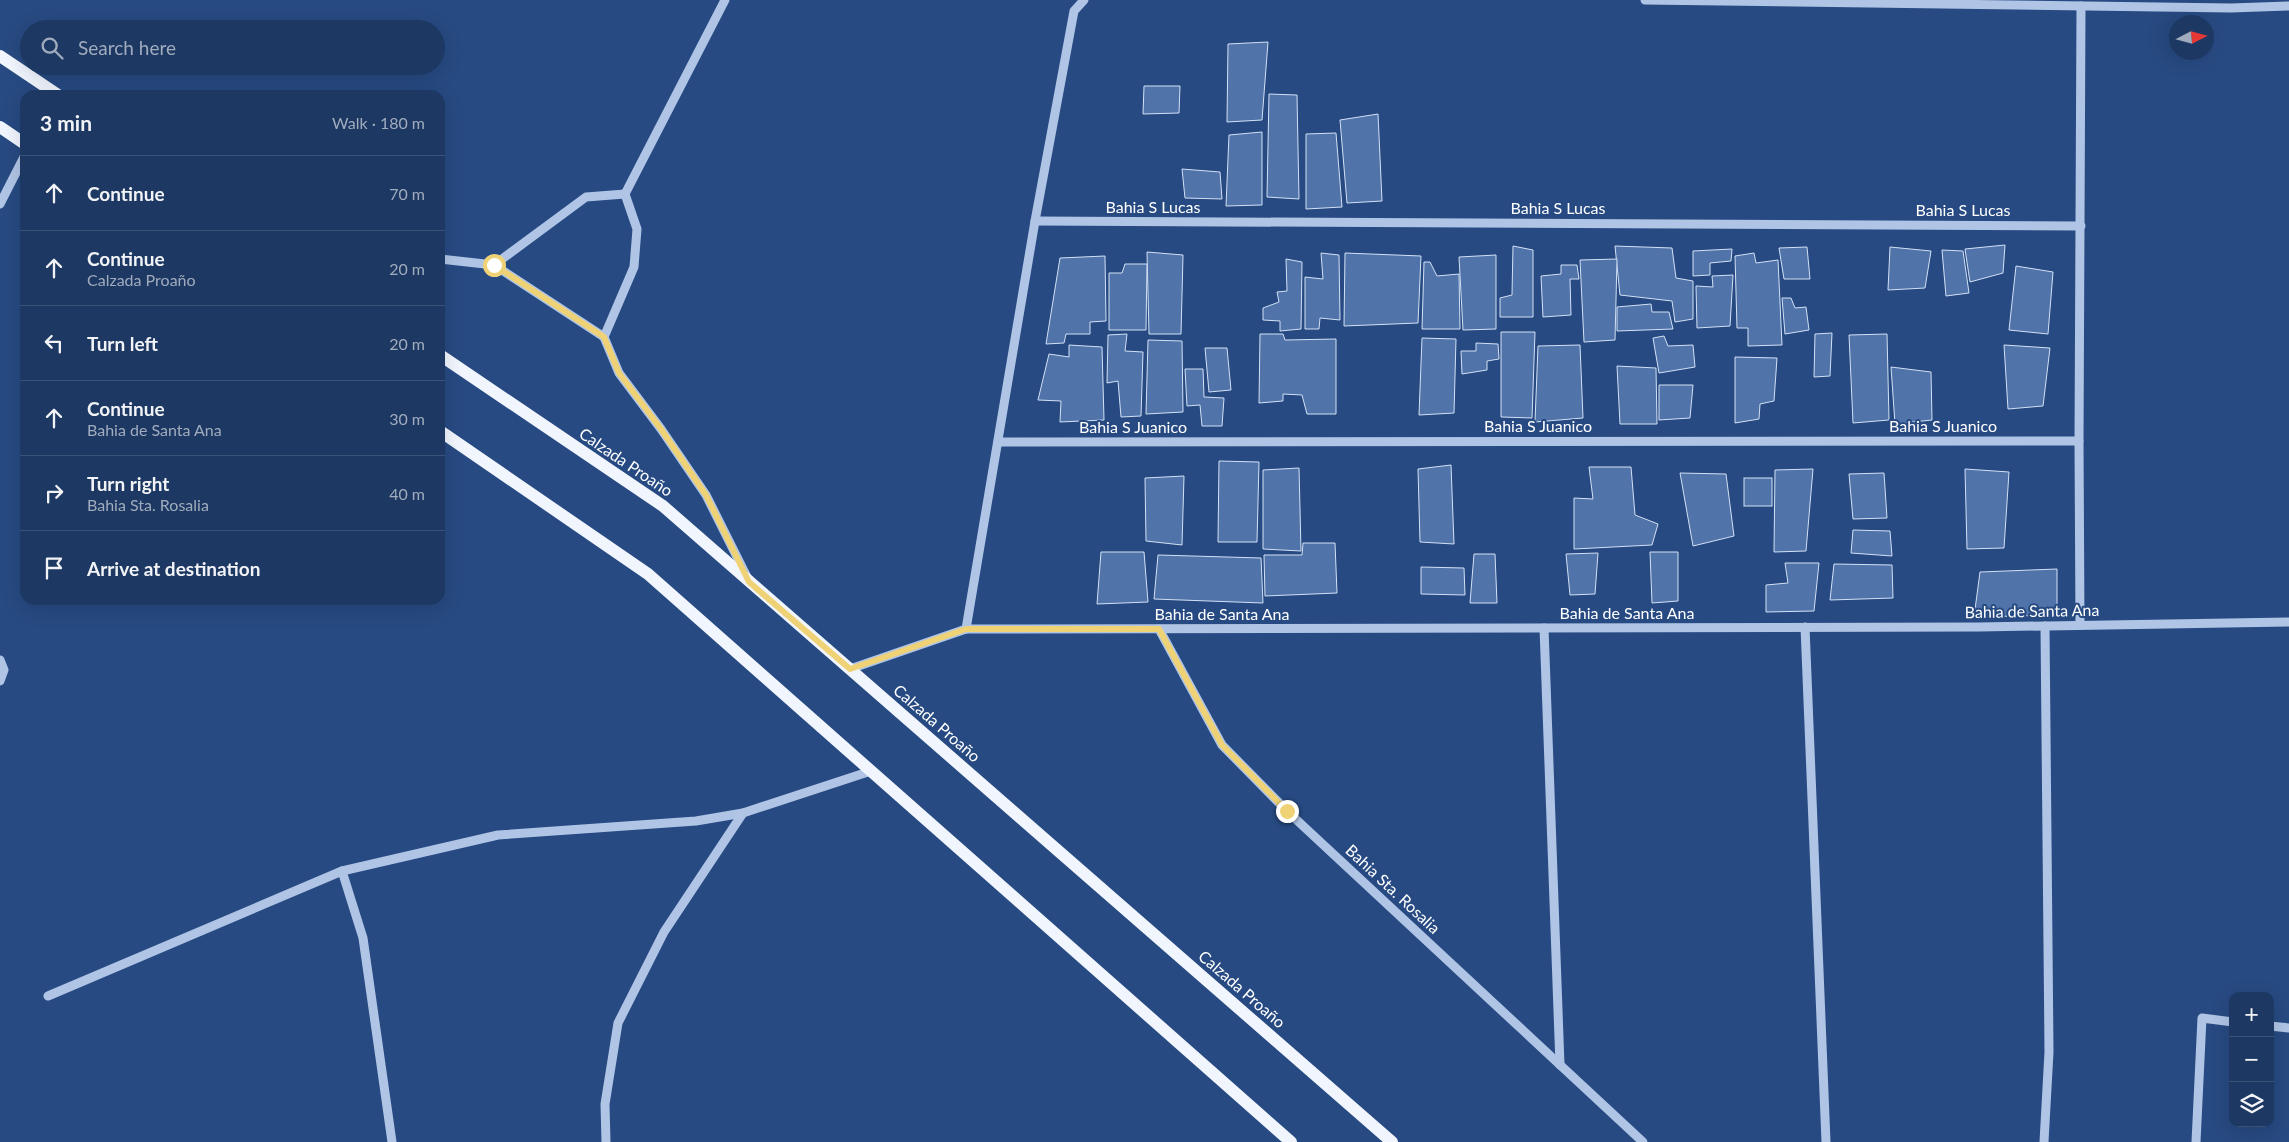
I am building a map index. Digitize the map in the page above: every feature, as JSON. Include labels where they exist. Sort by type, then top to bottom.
[{"type":"main road","points":[[0,56],[20,69]]},
{"type":"main road","points":[[28,75],[51,90]]},
{"type":"main road","points":[[0,127],[20,141]]},
{"type":"main road","name":"Calzada Proaño","points":[[445,358],[663,506],[1392,1142]]},
{"type":"main road","points":[[445,434],[648,574],[1291,1142]]},
{"type":"street","points":[[604,337],[634,267],[637,229],[625,194],[725,0]]},
{"type":"street","points":[[966,629],[1035,221],[1074,11],[1084,0]]},
{"type":"street","points":[[1645,0],[2231,8],[2289,6]]},
{"type":"street","points":[[2080,626],[2079,441],[2082,6]]},
{"type":"street","points":[[0,204],[20,165]]},
{"type":"street","points":[[494,265],[586,197],[625,194]]},
{"type":"street","name":"Bahia S Lucas","points":[[1035,221],[2081,226]]},
{"type":"street","points":[[445,260],[494,265],[604,337],[619,373],[661,429],[706,495],[749,582]]},
{"type":"street","name":"Bahia S Juanico","points":[[998,442],[2079,441]]},
{"type":"street","name":"Bahia de Santa Ana","points":[[850,669],[966,629],[2080,626],[2289,622]]},
{"type":"street","points":[[2044,1142],[2049,1052],[2045,626]]},
{"type":"street","points":[[1805,627],[1826,1142]]},
{"type":"street","points":[[1544,628],[1560,1065]]},
{"type":"street","name":"Bahia Sta. Rosalia","points":[[1159,629],[1222,745],[1294,817],[1643,1142]]},
{"type":"street","points":[[0,660],[4,670],[0,681]]},
{"type":"street","points":[[48,996],[342,871],[498,835],[696,821],[743,813],[871,771]]},
{"type":"street","points":[[606,1142],[605,1104],[618,1022],[664,932],[743,813]]},
{"type":"street","points":[[342,871],[363,938],[392,1142]]},
{"type":"street","points":[[2196,1142],[2202,1018],[2229,1021]]},
{"type":"street","points":[[2274,1026],[2289,1028]]},
{"type":"building","points":[[1268,42],[1262,120],[1227,122],[1228,44]]},
{"type":"building","points":[[1144,86],[1180,86],[1179,113],[1143,114]]},
{"type":"building","points":[[1269,94],[1297,95],[1299,199],[1267,197]]},
{"type":"building","points":[[1378,114],[1382,201],[1347,203],[1340,120]]},
{"type":"building","points":[[1262,132],[1262,205],[1226,206],[1229,135]]},
{"type":"building","points":[[1336,133],[1342,207],[1306,209],[1306,134]]},
{"type":"building","points":[[1182,169],[1220,172],[1222,199],[1185,198]]},
{"type":"building","points":[[2005,245],[2003,273],[1970,282],[1965,249]]},
{"type":"building","points":[[1513,246],[1533,250],[1533,317],[1500,317],[1500,298],[1512,295]]},
{"type":"building","points":[[1615,246],[1672,248],[1676,278],[1693,281],[1693,319],[1675,322],[1672,301],[1620,295]]},
{"type":"building","points":[[1807,247],[1810,279],[1784,279],[1779,248]]},
{"type":"building","points":[[1890,247],[1931,251],[1925,288],[1888,290]]},
{"type":"building","points":[[1732,249],[1731,261],[1710,263],[1710,275],[1693,276],[1693,251]]},
{"type":"building","points":[[1942,250],[1963,251],[1969,293],[1946,296]]},
{"type":"building","points":[[1147,252],[1183,255],[1181,334],[1149,334]]},
{"type":"building","points":[[1321,253],[1339,255],[1340,320],[1320,318],[1319,329],[1305,329],[1305,277],[1323,279]]},
{"type":"building","points":[[1345,253],[1421,256],[1418,323],[1344,326]]},
{"type":"building","points":[[1754,253],[1756,263],[1778,260],[1782,345],[1748,346],[1748,328],[1737,328],[1735,256]]},
{"type":"building","points":[[1496,255],[1496,329],[1463,330],[1459,257]]},
{"type":"building","points":[[1105,256],[1106,321],[1090,322],[1090,334],[1066,334],[1064,343],[1046,344],[1060,258]]},
{"type":"building","points":[[1286,259],[1302,262],[1301,329],[1280,331],[1280,321],[1263,320],[1263,308],[1279,302],[1277,292],[1287,291]]},
{"type":"building","points":[[1617,259],[1615,340],[1584,342],[1580,260]]},
{"type":"building","points":[[1424,262],[1430,262],[1437,276],[1459,274],[1460,329],[1422,329]]},
{"type":"building","points":[[1125,264],[1147,264],[1146,330],[1109,330],[1109,273],[1122,273]]},
{"type":"building","points":[[1561,265],[1577,265],[1579,279],[1570,279],[1571,315],[1543,317],[1541,276],[1561,274]]},
{"type":"building","points":[[2016,266],[2053,272],[2048,334],[2009,330]]},
{"type":"building","points":[[1733,275],[1730,326],[1697,328],[1696,286],[1713,287],[1712,276]]},
{"type":"building","points":[[1782,298],[1791,298],[1795,308],[1806,307],[1809,330],[1785,334]]},
{"type":"building","points":[[1651,304],[1652,312],[1669,312],[1673,329],[1617,331],[1617,307]]},
{"type":"building","points":[[1501,332],[1535,332],[1532,418],[1501,417]]},
{"type":"building","points":[[1832,333],[1830,376],[1814,377],[1815,334]]},
{"type":"building","points":[[1127,334],[1125,351],[1143,352],[1141,416],[1121,417],[1118,381],[1107,383],[1108,335]]},
{"type":"building","points":[[1260,334],[1283,334],[1285,340],[1336,339],[1336,414],[1307,414],[1302,395],[1283,394],[1283,401],[1259,403]]},
{"type":"building","points":[[1887,334],[1889,420],[1853,423],[1849,335]]},
{"type":"building","points":[[1664,336],[1668,346],[1693,345],[1695,367],[1659,373],[1653,338]]},
{"type":"building","points":[[1422,338],[1456,339],[1454,413],[1419,415]]},
{"type":"building","points":[[1148,340],[1182,341],[1183,412],[1146,414]]},
{"type":"building","points":[[1476,343],[1498,344],[1499,359],[1487,361],[1487,370],[1462,374],[1461,351],[1476,351]]},
{"type":"building","points":[[1069,345],[1102,347],[1104,420],[1060,422],[1061,401],[1038,400],[1049,354],[1069,357]]},
{"type":"building","points":[[1580,345],[1583,418],[1535,422],[1538,346]]},
{"type":"building","points":[[2004,345],[2050,348],[2043,406],[2008,409]]},
{"type":"building","points":[[1205,348],[1227,348],[1231,390],[1209,392]]},
{"type":"building","points":[[1735,357],[1777,358],[1774,401],[1760,404],[1759,419],[1735,423]]},
{"type":"building","points":[[1617,366],[1656,368],[1657,424],[1620,424]]},
{"type":"building","points":[[1891,367],[1931,372],[1932,420],[1895,424]]},
{"type":"building","points":[[1185,369],[1203,369],[1204,397],[1224,398],[1222,426],[1202,426],[1200,405],[1187,406]]},
{"type":"building","points":[[1659,385],[1693,385],[1690,418],[1659,420]]},
{"type":"building","points":[[1219,461],[1259,462],[1257,542],[1218,542]]},
{"type":"building","points":[[1451,465],[1454,544],[1420,542],[1418,469]]},
{"type":"building","points":[[1589,467],[1631,467],[1635,515],[1658,524],[1652,545],[1574,549],[1574,498],[1593,499]]},
{"type":"building","points":[[1299,468],[1301,551],[1263,549],[1263,470]]},
{"type":"building","points":[[1813,469],[1806,551],[1774,552],[1775,470]]},
{"type":"building","points":[[1965,469],[2009,472],[2004,548],[1967,549]]},
{"type":"building","points":[[1680,473],[1726,474],[1734,536],[1693,546]]},
{"type":"building","points":[[1884,473],[1887,518],[1853,519],[1849,474]]},
{"type":"building","points":[[1184,476],[1182,545],[1146,541],[1145,478]]},
{"type":"building","points":[[1744,478],[1772,478],[1772,506],[1744,506]]},
{"type":"building","points":[[1853,530],[1890,531],[1892,556],[1851,553]]},
{"type":"building","points":[[1303,543],[1335,543],[1337,593],[1265,596],[1264,555],[1302,555]]},
{"type":"building","points":[[1101,552],[1144,552],[1148,602],[1097,604]]},
{"type":"building","points":[[1650,552],[1678,552],[1678,601],[1652,603]]},
{"type":"building","points":[[1598,553],[1595,594],[1570,595],[1566,554]]},
{"type":"building","points":[[1474,554],[1495,554],[1497,603],[1470,603]]},
{"type":"building","points":[[1158,555],[1261,558],[1263,603],[1154,599]]},
{"type":"building","points":[[1785,563],[1819,563],[1814,611],[1766,612],[1766,585],[1788,583]]},
{"type":"building","points":[[1834,564],[1892,565],[1893,598],[1830,600]]},
{"type":"building","points":[[1421,567],[1464,568],[1465,595],[1421,594]]},
{"type":"building","points":[[2057,569],[2057,615],[1974,617],[1980,572]]},
{"type":"route","points":[[494,265],[604,337],[619,373],[661,429],[706,495],[749,582],[850,669],[966,629],[1159,629],[1222,745],[1287,811]]}]
